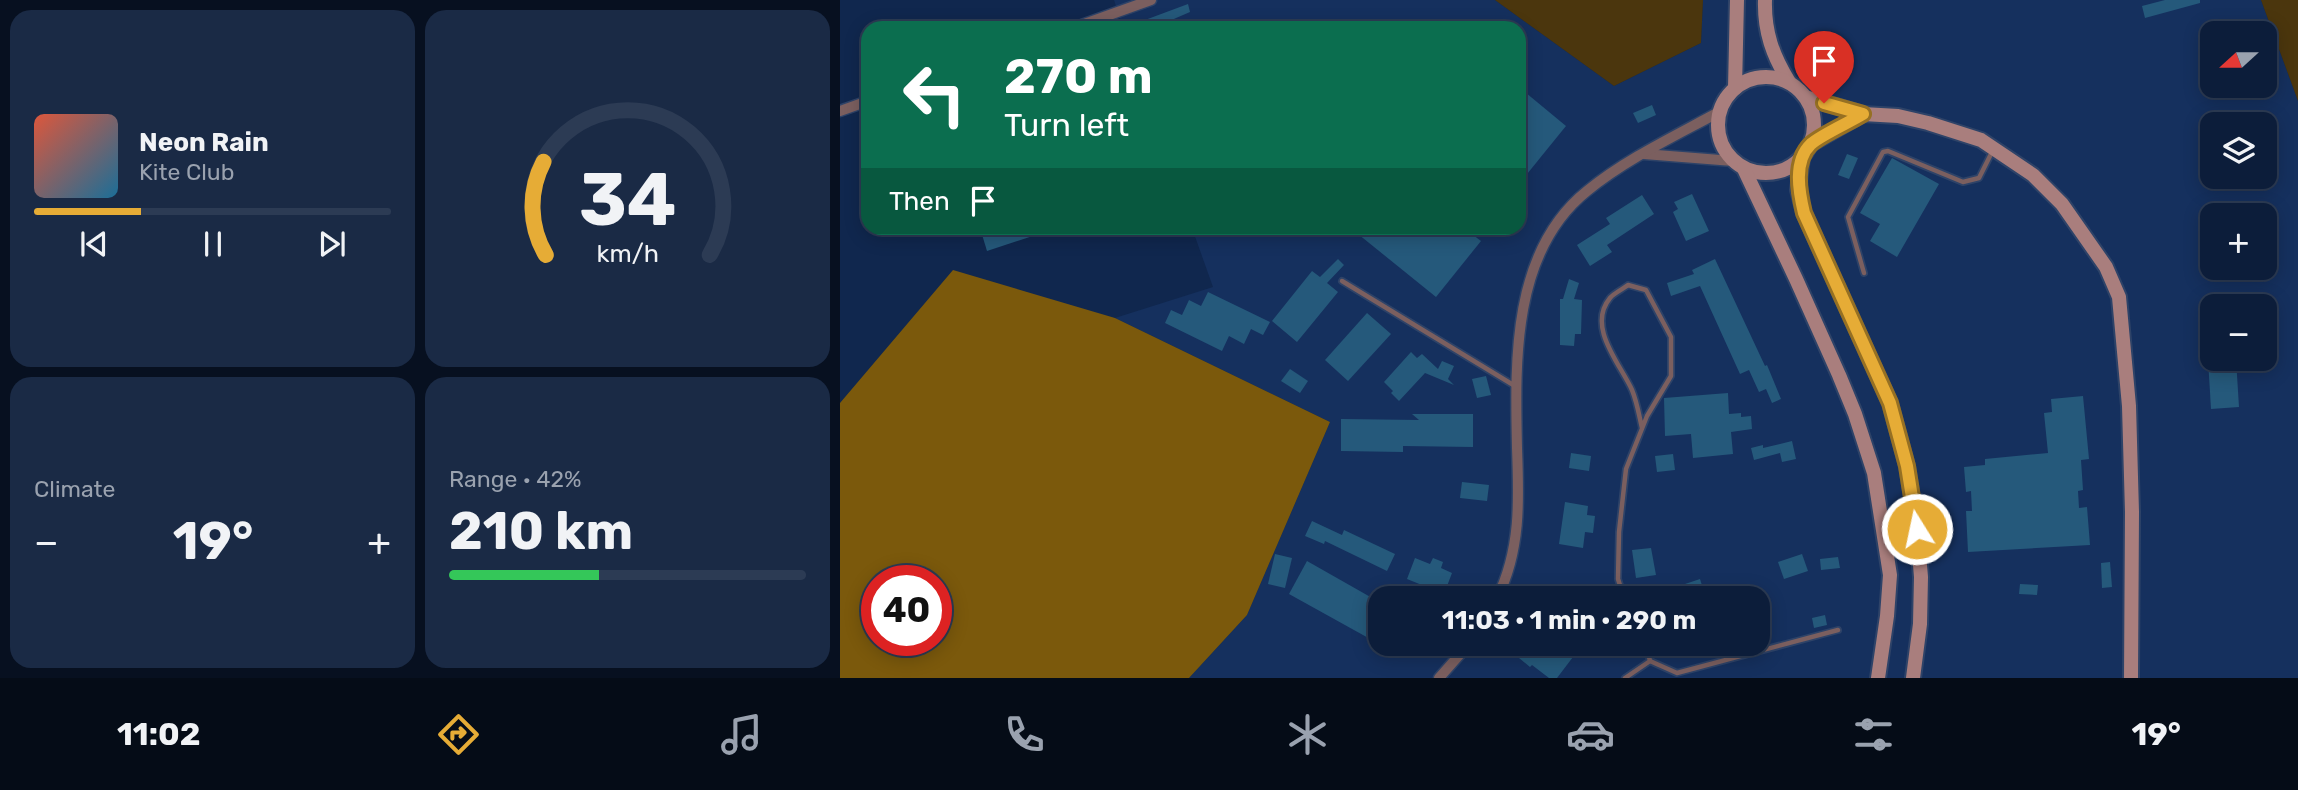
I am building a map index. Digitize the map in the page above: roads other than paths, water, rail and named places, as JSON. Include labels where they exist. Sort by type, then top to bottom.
[{"type":"street","points":[[1092,21],[1151,0]]},
{"type":"street","points":[[1734,88],[1737,0]]},
{"type":"street","points":[[1643,154],[1738,165],[1759,174],[1774,174],[1789,169],[1802,158],[1811,144],[1814,128],[1812,111],[1805,97],[1789,82],[1775,59],[1768,37],[1765,0]]},
{"type":"street","points":[[1789,82],[1761,77],[1747,80],[1734,88],[1725,99],[1717,126],[1719,139],[1725,151],[1738,165],[1839,375],[1874,473],[1889,575],[1887,616],[1878,678]]},
{"type":"street","points":[[1805,97],[1863,114],[1898,116],[1928,122],[1955,130],[1995,148],[2033,175],[2062,204],[2106,267],[2119,297],[2129,407],[2132,513],[2131,678]]},
{"type":"street","points":[[840,111],[861,104]]},
{"type":"street","points":[[1503,586],[1515,545],[1519,509],[1515,387],[1524,297],[1548,238],[1560,217],[1585,192],[1608,175],[1719,112]]},
{"type":"street","points":[[1811,144],[1863,114]]},
{"type":"street","points":[[1802,158],[1798,190],[1804,213],[1890,403],[1907,466],[1921,577],[1920,624],[1913,678]]},
{"type":"street","points":[[1439,678],[1458,656]]},
{"type":"lane","points":[[1864,273],[1848,217],[1883,152],[1888,151],[1963,183],[1979,178],[1995,148]]},
{"type":"lane","points":[[1342,281],[1515,387]]},
{"type":"lane","points":[[1620,586],[1619,532],[1626,469],[1642,428],[1671,376],[1671,337],[1646,290],[1628,285],[1609,299],[1603,316],[1605,340],[1615,364],[1631,389],[1642,428]]},
{"type":"lane","points":[[1650,661],[1677,673],[1838,630]]},
{"type":"lane","points":[[1649,656],[1650,661]]},
{"type":"lane","points":[[1625,678],[1650,661]]}]
